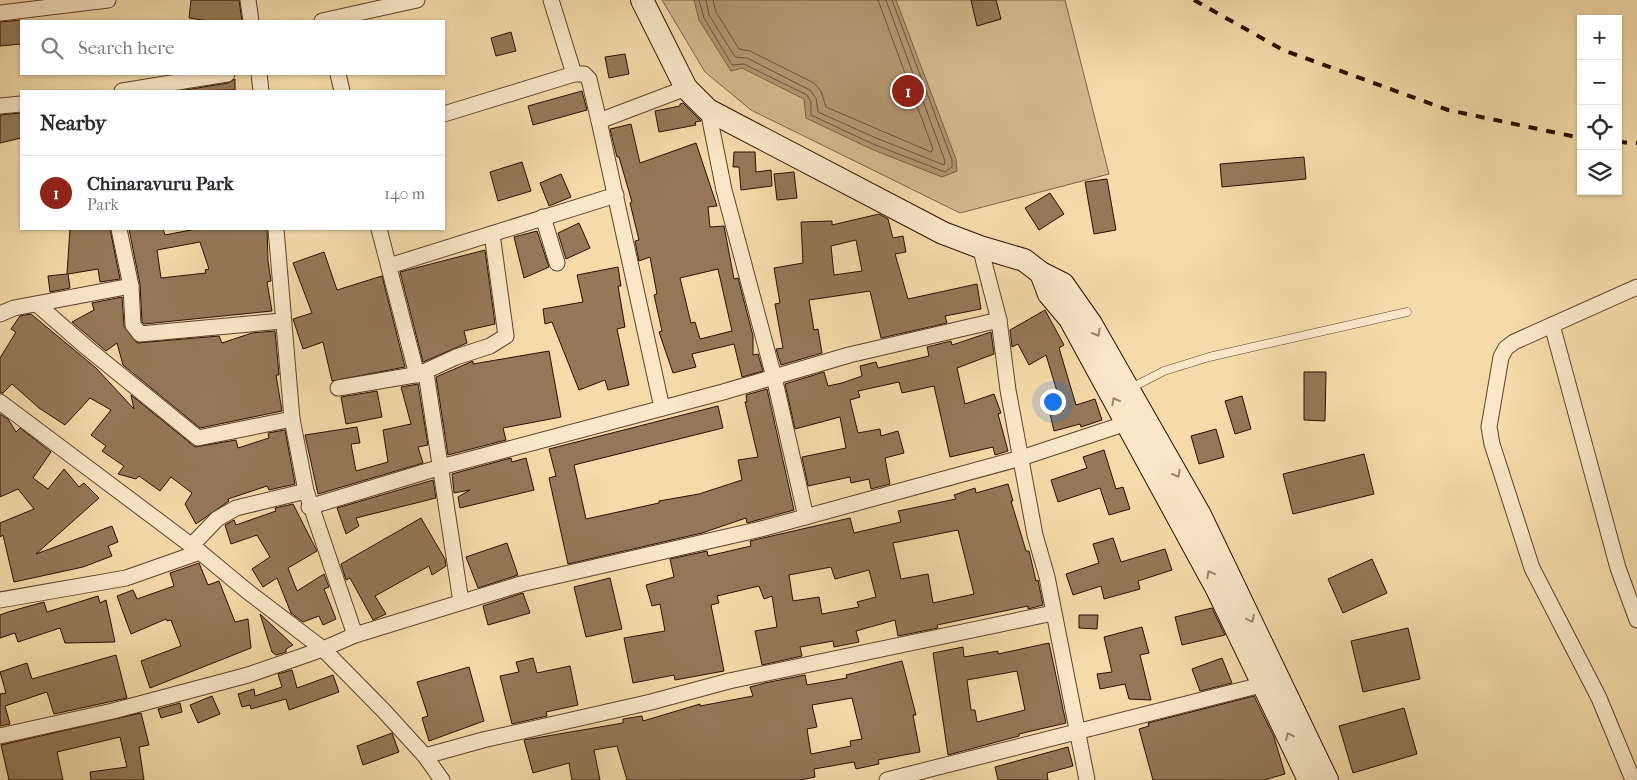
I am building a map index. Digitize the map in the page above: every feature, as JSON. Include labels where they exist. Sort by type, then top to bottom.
[{"type":"main road","points":[[642,0],[686,88],[708,110],[943,233],[980,247],[1024,260],[1041,274],[1063,284],[1091,324],[1200,515],[1311,779]]},
{"type":"main road","points":[[1041,274],[1049,294],[1070,319],[1189,534],[1311,779]]},
{"type":"street","points":[[0,13],[108,0]]},
{"type":"street","points":[[248,0],[251,20]]},
{"type":"street","points":[[328,20],[417,0]]},
{"type":"street","points":[[551,0],[574,74]]},
{"type":"street","points":[[445,114],[574,74],[584,74],[589,78],[662,408]]},
{"type":"street","points":[[128,90],[221,75]]},
{"type":"street","points":[[259,75],[261,90]]},
{"type":"street","points":[[338,75],[342,90]]},
{"type":"street","points":[[599,121],[686,88]]},
{"type":"street","points":[[0,106],[20,104]]},
{"type":"street","points":[[708,110],[724,190],[774,377],[806,517]]},
{"type":"street","points":[[389,266],[616,195]]},
{"type":"street","points":[[543,218],[557,262]]},
{"type":"street","points":[[119,230],[131,286],[133,325],[140,334],[282,321]]},
{"type":"street","points":[[276,230],[282,321],[292,419],[306,492],[309,507],[355,635]]},
{"type":"street","points":[[379,230],[421,374],[441,467],[461,602]]},
{"type":"street","points":[[421,374],[456,357],[490,346],[506,336],[492,234]]},
{"type":"street","points":[[980,247],[999,320],[1008,390],[1035,535],[1087,780]]},
{"type":"street","points":[[0,314],[14,308],[131,286]]},
{"type":"street","points":[[1633,780],[1599,698],[1535,576],[1489,434],[1502,357],[1506,348],[1514,342],[1637,287]]},
{"type":"street","points":[[38,304],[86,347],[198,438],[292,419]]},
{"type":"street","points":[[309,507],[441,467],[662,408],[849,355],[999,320]]},
{"type":"street","points":[[1552,325],[1618,568],[1637,620]]},
{"type":"street","points":[[338,388],[456,367]]},
{"type":"street","points":[[0,402],[196,548],[247,591],[323,649],[425,756],[442,780]]},
{"type":"street","points":[[0,736],[122,709],[248,675],[323,649],[355,635],[521,584],[806,517],[1021,458],[1127,423]]},
{"type":"street","points":[[1,597],[126,578],[196,548],[217,519],[236,508],[306,492]]},
{"type":"street","points":[[425,756],[483,740],[651,702],[729,681],[1053,613]]},
{"type":"street","points":[[887,780],[1265,684]]},
{"type":"lane","points":[[1129,390],[1164,371],[1201,359],[1407,312]]},
{"type":"shaded area","points":[[662,0],[1065,0],[1109,174],[960,213],[751,110],[705,72]]},
{"type":"water","points":[[694,0],[896,0],[956,159],[957,171],[942,177],[871,149],[806,118],[804,99],[742,68],[731,71],[699,20]]},
{"type":"building","points":[[191,0],[239,0],[242,20],[189,18]]},
{"type":"building","points":[[971,0],[996,0],[1001,19],[977,26]]},
{"type":"building","points":[[20,20],[20,44],[0,46],[0,22]]},
{"type":"building","points":[[511,32],[516,51],[496,56],[491,38]]},
{"type":"building","points":[[625,54],[629,74],[609,78],[605,57]]},
{"type":"building","points":[[235,79],[235,90],[185,90],[228,83]]},
{"type":"building","points":[[582,91],[587,110],[533,125],[528,106]]},
{"type":"building","points":[[683,103],[701,121],[695,122],[696,125],[659,132],[655,111],[680,106]]},
{"type":"building","points":[[20,113],[20,138],[0,143],[0,115]]},
{"type":"building","points":[[631,124],[640,163],[696,143],[717,206],[708,207],[710,227],[724,226],[734,279],[738,278],[753,336],[753,355],[758,354],[763,371],[742,377],[734,344],[692,354],[696,367],[673,373],[659,332],[662,331],[654,295],[657,294],[650,257],[639,261],[635,241],[639,240],[630,203],[632,202],[610,129]],"holes":[[[718,269],[732,331],[700,339],[695,322],[691,323],[680,278]]]},
{"type":"building","points":[[734,152],[755,152],[756,172],[771,170],[772,186],[741,190],[739,167],[733,167]]},
{"type":"building","points":[[1304,157],[1306,179],[1222,187],[1220,164]]},
{"type":"building","points":[[522,162],[531,191],[498,201],[490,172]]},
{"type":"building","points":[[794,172],[797,198],[777,200],[774,174]]},
{"type":"building","points":[[561,174],[571,197],[549,206],[540,183]]},
{"type":"building","points":[[1107,179],[1116,230],[1094,234],[1085,182]]},
{"type":"building","points":[[1050,193],[1064,214],[1039,230],[1025,208]]},
{"type":"building","points":[[879,214],[888,219],[893,238],[903,236],[906,252],[895,254],[908,299],[977,284],[981,309],[945,316],[947,323],[881,338],[870,291],[809,300],[814,330],[818,329],[822,353],[781,365],[776,349],[783,348],[775,304],[780,303],[774,268],[803,263],[801,222],[832,221],[832,225]],"holes":[[[856,240],[862,271],[834,275],[831,246]]]},
{"type":"building","points":[[579,223],[590,248],[566,259],[558,233]]},
{"type":"building","points":[[70,230],[110,230],[120,279],[100,282],[98,269],[68,274],[70,288],[50,292],[48,276],[67,274]]},
{"type":"building","points":[[129,230],[163,230],[165,235],[191,230],[267,230],[271,281],[267,282],[272,311],[144,324],[142,322],[140,284]],"holes":[[[200,242],[209,269],[205,270],[206,273],[161,278],[157,250]]]},
{"type":"building","points":[[537,231],[549,267],[524,278],[514,237]]},
{"type":"building","points":[[485,250],[495,324],[464,331],[467,343],[423,362],[400,272]]},
{"type":"building","points":[[324,252],[337,290],[382,276],[405,367],[332,381],[323,342],[303,349],[293,319],[312,313],[293,263]]},
{"type":"building","points":[[618,267],[621,286],[618,286],[625,327],[617,329],[629,385],[608,390],[605,380],[579,390],[552,322],[545,324],[543,309],[583,302],[577,275]]},
{"type":"building","points":[[122,297],[124,326],[137,343],[219,336],[222,343],[252,333],[275,331],[279,375],[276,375],[282,411],[200,428],[123,365],[117,343],[106,351],[72,322],[94,310],[92,303]]},
{"type":"building","points":[[1045,310],[1064,345],[1059,348],[1076,405],[1095,399],[1102,420],[1081,427],[1080,424],[1054,431],[1050,414],[1063,411],[1046,355],[1029,365],[1018,344],[1012,347],[1010,330]]},
{"type":"building","points":[[31,314],[96,368],[134,409],[131,395],[195,447],[236,440],[238,448],[269,438],[268,433],[285,430],[295,484],[269,490],[267,486],[228,499],[229,501],[196,524],[185,504],[192,493],[171,477],[160,491],[139,476],[136,479],[118,474],[124,466],[102,451],[106,446],[91,435],[111,410],[90,398],[65,425],[39,408],[12,384],[3,393],[0,393],[0,358],[16,332],[11,329],[20,316]]},
{"type":"building","points":[[991,332],[994,354],[957,368],[965,404],[994,394],[1001,413],[998,414],[1008,451],[995,455],[993,447],[950,457],[934,386],[902,393],[899,382],[858,391],[860,397],[850,400],[858,433],[880,429],[881,436],[898,431],[904,453],[885,458],[890,484],[871,489],[869,479],[851,483],[850,477],[808,486],[802,457],[846,448],[840,417],[795,429],[785,384],[824,372],[828,386],[842,383],[862,376],[860,366],[876,362],[878,368],[929,356],[927,347],[951,341],[952,345]]},
{"type":"building","points":[[549,351],[561,417],[503,428],[506,440],[448,455],[436,377],[473,361],[473,364]]},
{"type":"building","points":[[1304,372],[1326,372],[1325,421],[1304,420]]},
{"type":"building","points":[[418,384],[428,445],[418,447],[423,463],[318,494],[305,435],[357,427],[360,443],[351,444],[356,471],[388,462],[383,430],[411,424],[401,387]]},
{"type":"building","points":[[767,389],[794,510],[747,523],[746,518],[702,533],[568,564],[549,478],[556,476],[549,449],[718,406],[723,428],[574,465],[586,519],[659,503],[659,501],[699,494],[742,480],[738,460],[758,457],[745,402],[747,402],[746,395]]},
{"type":"building","points":[[377,391],[382,417],[346,424],[341,397]]},
{"type":"building","points":[[1242,396],[1251,429],[1235,434],[1225,401]]},
{"type":"building","points":[[0,414],[8,419],[16,432],[20,428],[51,452],[33,478],[48,489],[64,469],[79,487],[84,483],[99,498],[36,554],[112,526],[118,542],[108,546],[112,556],[83,567],[14,582],[3,535],[0,537],[0,523],[34,509],[18,489],[0,497]]},
{"type":"building","points":[[1216,429],[1224,457],[1199,464],[1191,436]]},
{"type":"building","points":[[1104,450],[1116,489],[1123,487],[1130,509],[1109,515],[1100,488],[1058,502],[1051,480],[1087,468],[1083,457]]},
{"type":"building","points":[[1364,454],[1374,494],[1293,514],[1283,474]]},
{"type":"building","points":[[511,458],[512,462],[526,458],[534,490],[460,508],[458,497],[470,490],[454,493],[452,474]]},
{"type":"building","points":[[433,480],[436,498],[356,518],[359,526],[346,534],[337,508]]},
{"type":"building","points":[[1008,484],[1013,501],[1011,501],[1026,551],[1029,551],[1036,581],[1038,580],[1043,605],[1028,609],[1028,606],[937,625],[938,628],[898,636],[895,620],[856,631],[859,642],[834,647],[833,641],[800,647],[802,656],[762,665],[755,631],[777,627],[772,596],[764,599],[759,586],[717,596],[719,603],[711,605],[724,671],[675,680],[674,675],[633,683],[624,638],[665,631],[660,604],[652,606],[646,585],[674,577],[670,559],[707,551],[708,556],[751,546],[750,541],[850,518],[854,533],[901,522],[898,511],[956,499],[954,495],[975,488],[976,493]],"holes":[[[958,530],[974,594],[933,603],[928,574],[901,579],[893,543]],[[831,567],[835,579],[869,570],[876,597],[857,602],[859,607],[822,614],[819,597],[793,601],[789,575]]]},
{"type":"building","points":[[293,504],[317,551],[288,568],[297,591],[324,574],[329,587],[324,589],[336,619],[323,625],[319,616],[303,622],[291,613],[277,578],[263,587],[252,569],[270,557],[257,535],[231,544],[225,525],[234,520],[236,525],[276,511],[275,508]]},
{"type":"building","points":[[421,518],[445,559],[446,566],[432,575],[429,566],[375,596],[386,614],[373,620],[350,578],[346,580],[341,564]]},
{"type":"building","points":[[1113,538],[1121,562],[1165,549],[1172,570],[1138,581],[1140,589],[1104,599],[1101,586],[1073,595],[1066,574],[1099,563],[1093,544]]},
{"type":"building","points":[[507,543],[518,575],[478,588],[466,557]]},
{"type":"building","points":[[1372,559],[1387,593],[1343,613],[1328,579]]},
{"type":"building","points":[[199,563],[208,585],[219,581],[235,622],[248,619],[251,648],[150,688],[141,661],[181,646],[171,620],[167,621],[166,619],[131,634],[117,596],[133,590],[137,599],[174,586],[170,573]]},
{"type":"building","points":[[610,578],[622,629],[586,637],[574,587]]},
{"type":"building","points":[[523,593],[530,613],[488,625],[483,606]]},
{"type":"building","points":[[98,596],[100,603],[106,600],[115,642],[65,643],[60,628],[18,642],[15,633],[0,638],[0,615],[44,602],[47,612]]},
{"type":"building","points":[[1212,608],[1225,635],[1182,645],[1175,617]]},
{"type":"building","points":[[260,614],[293,645],[286,649],[286,652],[276,655],[272,652]]},
{"type":"building","points":[[1079,615],[1098,615],[1097,629],[1079,628]]},
{"type":"building","points":[[1142,627],[1149,653],[1140,655],[1151,700],[1129,699],[1125,684],[1100,689],[1097,674],[1112,672],[1104,637]]},
{"type":"building","points":[[1408,628],[1420,679],[1363,692],[1351,641]]},
{"type":"building","points":[[1049,643],[1066,723],[1019,734],[1019,736],[948,755],[933,653],[963,647],[964,657],[998,651],[998,654]],"holes":[[[1017,671],[1025,710],[977,722],[975,710],[971,710],[967,680]]]},
{"type":"building","points":[[116,655],[127,698],[54,714],[47,692],[5,706],[10,724],[0,726],[0,694],[6,693],[0,672],[27,663],[32,679]]},
{"type":"building","points":[[533,658],[537,673],[570,666],[578,705],[546,712],[547,716],[512,724],[500,676],[519,672],[516,662]]},
{"type":"building","points":[[1222,658],[1232,683],[1200,691],[1192,669]]},
{"type":"building","points":[[902,661],[916,715],[913,715],[920,752],[878,760],[879,764],[856,769],[854,762],[814,769],[815,777],[800,780],[627,780],[617,746],[594,750],[600,780],[572,780],[569,763],[533,773],[524,740],[623,723],[623,719],[642,716],[643,721],[700,704],[700,706],[753,696],[750,687],[765,683],[805,675],[807,685],[847,678],[846,675]],"holes":[[[852,698],[862,739],[850,741],[851,746],[811,754],[807,729],[817,727],[812,705]]]},
{"type":"building","points":[[469,667],[484,721],[429,741],[422,718],[428,716],[417,682]]},
{"type":"building","points":[[292,670],[297,688],[333,675],[339,692],[289,710],[286,699],[251,709],[250,705],[242,707],[238,694],[254,689],[255,696],[282,687],[278,674]]},
{"type":"building","points":[[212,696],[220,714],[198,723],[190,705]]},
{"type":"building","points":[[1254,696],[1274,737],[1285,774],[1264,780],[1153,780],[1139,729],[1149,726],[1148,723]]},
{"type":"building","points":[[180,703],[182,712],[161,718],[158,709]]},
{"type":"building","points":[[1404,708],[1417,754],[1353,773],[1339,726]]},
{"type":"building","points":[[141,713],[149,745],[139,747],[144,780],[91,780],[90,772],[127,767],[120,737],[57,752],[63,780],[9,780],[1,745]]},
{"type":"building","points":[[392,733],[399,752],[363,765],[357,746]]},
{"type":"building","points":[[1068,747],[1073,766],[1047,773],[1048,780],[998,780],[995,767]]},
{"type":"railway","points":[[1194,0],[1283,50],[1448,110],[1577,137]]},
{"type":"railway","points":[[1622,142],[1637,143]]},
{"type":"place","name":"Chinaravuru Park","points":[[908,91]]}]
